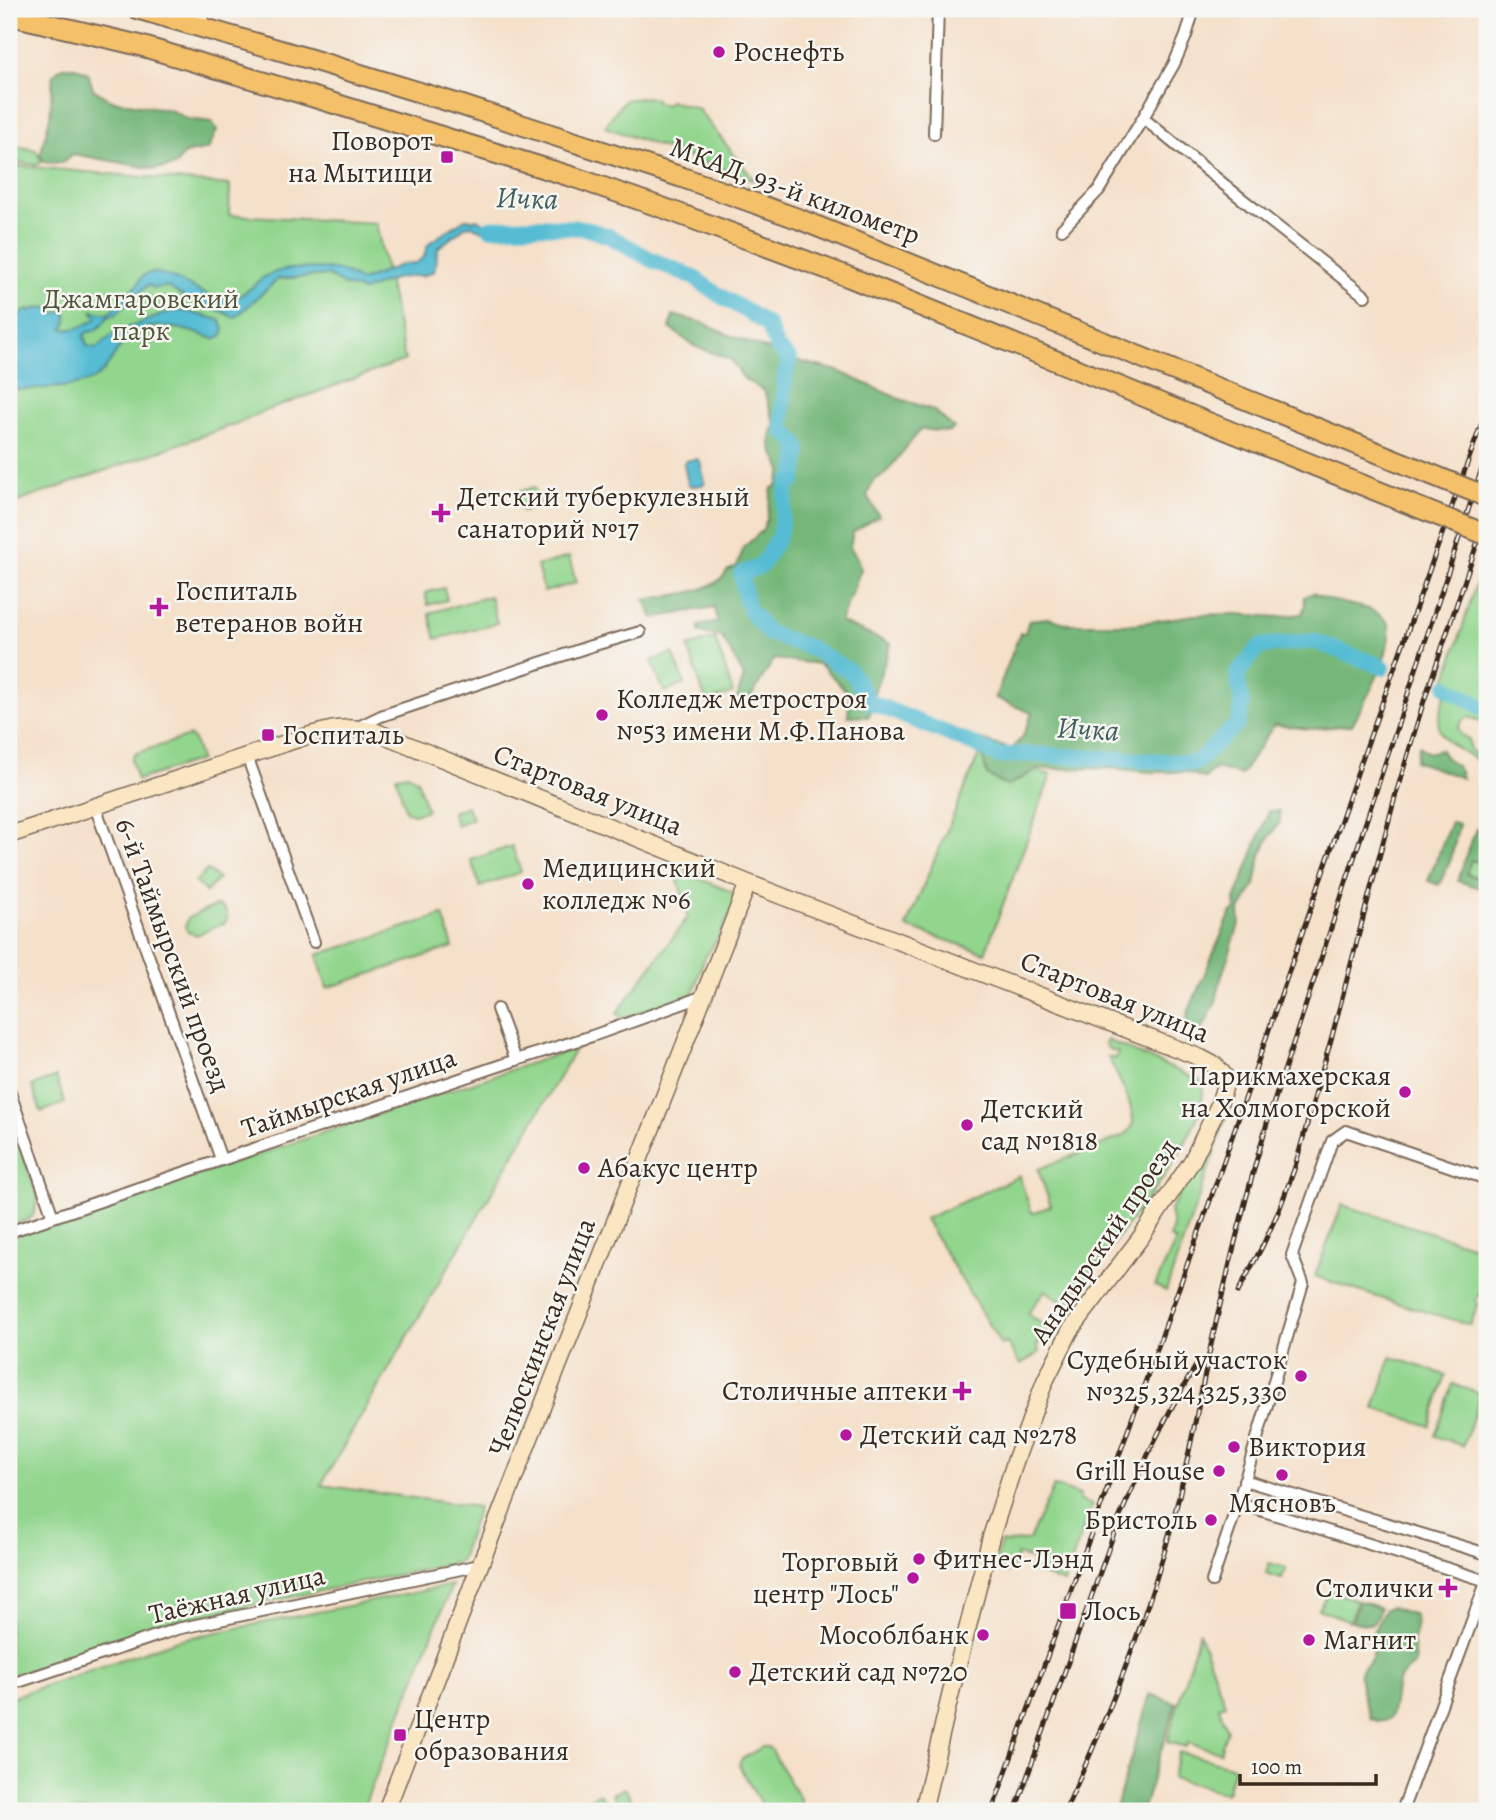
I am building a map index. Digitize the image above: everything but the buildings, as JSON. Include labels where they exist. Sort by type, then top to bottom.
[{"type":"highway","name":"МКАД, 93-й километр","points":[[142,10],[461,105],[799,219],[1487,497]]},
{"type":"highway","points":[[9,15],[138,45],[300,93],[564,174],[681,215],[849,277],[1487,535]]},
{"type":"street","points":[[176,9],[237,37]]},
{"type":"street","points":[[934,134],[938,9]]},
{"type":"street","points":[[1062,229],[1099,190],[1143,118],[1174,64],[1194,9]]},
{"type":"street","points":[[1143,118],[1365,296]]},
{"type":"street","points":[[358,727],[407,707],[640,632]]},
{"type":"street","name":"Стартовая улица","points":[[9,835],[329,730],[358,727],[389,737],[748,883],[1110,1021],[1216,1066]]},
{"type":"street","points":[[247,756],[314,942]]},
{"type":"street","name":"6-й Таймырский проезд","points":[[95,806],[221,1159]]},
{"type":"street","name":"Челюскинская улица","points":[[386,1811],[748,883]]},
{"type":"street","name":"Таймырская улица","points":[[9,1233],[704,996]]},
{"type":"street","points":[[497,1009],[516,1060]]},
{"type":"street","name":"Анадырский проезд","points":[[923,1811],[987,1550],[1017,1456],[1045,1381],[1070,1331],[1141,1237],[1192,1161],[1218,1107],[1224,1088],[1224,1075],[1216,1066]]},
{"type":"street","points":[[9,1090],[53,1217]]},
{"type":"street","points":[[1212,1581],[1303,1283],[1292,1255],[1332,1141],[1346,1131],[1487,1179]]},
{"type":"street","points":[[1244,1480],[1487,1554]]},
{"type":"street","points":[[1238,1503],[1487,1581],[1402,1811]]},
{"type":"street","name":"Таёжная улица","points":[[9,1685],[177,1629],[480,1565]]},
{"type":"green space","points":[[62,67],[75,67],[88,73],[93,89],[110,100],[170,110],[187,119],[212,122],[217,130],[208,149],[184,154],[175,166],[155,169],[73,154],[62,163],[45,162],[40,156],[50,117],[53,75]]},
{"type":"green space","points":[[646,97],[656,99],[656,103],[667,105],[669,101],[697,108],[755,181],[605,127],[626,100]]},
{"type":"green space","points":[[9,145],[36,150],[42,162],[37,165],[9,161]]},
{"type":"green space","name":"Джамгаровский парк","points":[[9,165],[230,185],[229,215],[376,223],[405,360],[9,505]]},
{"type":"green space","points":[[673,315],[704,323],[794,360],[838,371],[897,398],[933,410],[954,428],[949,432],[921,429],[885,474],[873,481],[867,496],[879,516],[853,532],[850,547],[861,569],[840,622],[891,644],[872,698],[955,732],[1011,749],[1022,738],[1032,713],[995,698],[1020,633],[1025,633],[1029,620],[1048,618],[1069,624],[1135,624],[1194,615],[1277,617],[1302,614],[1304,597],[1313,593],[1329,600],[1370,610],[1389,624],[1383,663],[1352,725],[1310,729],[1274,725],[1241,775],[1216,768],[1205,778],[1186,772],[1110,768],[1038,769],[1007,786],[987,775],[981,750],[874,705],[868,717],[848,716],[850,695],[820,664],[774,659],[746,705],[737,698],[744,676],[722,637],[699,632],[699,626],[718,622],[714,607],[653,618],[645,600],[703,589],[737,566],[744,547],[762,531],[767,519],[772,488],[777,486],[782,470],[771,444],[775,425],[764,391],[744,379],[730,359],[694,346],[670,328]]},
{"type":"green space","points":[[534,487],[540,505],[522,511],[516,493]]},
{"type":"green space","points":[[569,557],[576,583],[544,592],[537,566]]},
{"type":"green space","points":[[1484,557],[1487,558],[1487,704],[1475,702],[1447,687],[1446,681]]},
{"type":"green space","points":[[444,588],[447,600],[428,605],[425,593]]},
{"type":"green space","points":[[490,596],[497,623],[436,639],[429,613]]},
{"type":"green space","points":[[715,638],[733,693],[706,702],[688,647]]},
{"type":"green space","points":[[673,653],[685,684],[664,692],[652,661]]},
{"type":"green space","points":[[1446,693],[1471,703],[1487,714],[1487,723],[1468,717],[1461,722],[1458,729],[1461,735],[1469,739],[1470,750],[1487,760],[1487,765],[1452,744],[1441,732],[1440,712]]},
{"type":"green space","points":[[189,736],[194,740],[200,760],[137,780],[131,760],[134,754]]},
{"type":"green space","points":[[1419,746],[1428,753],[1441,750],[1458,768],[1462,778],[1415,761]]},
{"type":"green space","points":[[981,750],[1051,775],[985,953],[906,927]]},
{"type":"green space","points":[[408,774],[417,780],[427,810],[414,814],[406,812],[396,776]]},
{"type":"green space","points":[[467,806],[472,819],[456,825],[452,812]]},
{"type":"green space","points":[[1269,811],[1280,811],[1280,822],[1268,839],[1261,855],[1255,885],[1239,912],[1240,922],[1221,978],[1216,1002],[1201,1031],[1196,1033],[1188,1026],[1187,1015],[1230,915],[1236,909],[1235,900]]},
{"type":"green space","points":[[1451,822],[1459,824],[1451,859],[1439,885],[1428,881]]},
{"type":"green space","points":[[1477,828],[1487,831],[1487,865],[1471,860],[1466,874],[1487,880],[1487,890],[1458,881]]},
{"type":"green space","points":[[512,846],[521,872],[480,887],[471,860]]},
{"type":"green space","points":[[1471,860],[1487,865],[1487,880],[1466,874]]},
{"type":"green space","points":[[675,869],[730,891],[737,900],[704,959],[693,994],[623,1018],[617,1013],[688,917]]},
{"type":"green space","points":[[207,870],[218,879],[206,892],[195,882]]},
{"type":"green space","points":[[215,906],[226,911],[225,923],[196,935],[188,932],[185,927],[188,918]]},
{"type":"green space","points":[[443,915],[453,947],[327,988],[317,955]]},
{"type":"green space","points":[[1107,1040],[1201,1081],[1203,1097],[1198,1116],[1159,1184],[1066,1305],[1045,1290],[1028,1314],[1048,1328],[1037,1345],[1039,1351],[1020,1364],[1007,1343],[1001,1345],[925,1219],[1019,1176],[1032,1213],[1051,1206],[1038,1169],[1129,1132],[1132,1127],[1132,1112],[1108,1057],[1116,1059],[1118,1052],[1110,1050],[1105,1044]]},
{"type":"green space","points":[[576,1048],[321,1485],[478,1507],[460,1562],[176,1621],[9,1677],[9,1374],[14,1372],[9,1358],[9,1238]]},
{"type":"green space","points":[[56,1077],[65,1103],[41,1112],[32,1086]]},
{"type":"green space","points":[[1228,1096],[1233,1098],[1166,1291],[1155,1286],[1176,1241],[1170,1238],[1173,1226],[1170,1210]]},
{"type":"green space","points":[[9,1114],[38,1198],[33,1216],[9,1227]]},
{"type":"green space","points":[[1342,1205],[1487,1250],[1487,1278],[1481,1296],[1478,1295],[1478,1304],[1470,1325],[1315,1276]]},
{"type":"green space","points":[[1391,1357],[1446,1375],[1430,1426],[1374,1408]]},
{"type":"green space","points":[[1453,1384],[1481,1394],[1463,1446],[1435,1436]]},
{"type":"green space","points":[[1054,1486],[1080,1495],[1079,1500],[1092,1505],[1064,1583],[1030,1570],[1033,1559],[1017,1555],[1014,1566],[1007,1572],[994,1568],[1001,1542],[1029,1540]]},
{"type":"green space","points":[[1269,1563],[1286,1568],[1282,1579],[1266,1574]]},
{"type":"green space","points":[[452,1585],[362,1811],[9,1811],[9,1698],[178,1640]]},
{"type":"green space","points":[[1330,1591],[1357,1600],[1350,1621],[1318,1609]]},
{"type":"green space","points":[[1359,1601],[1380,1608],[1371,1624],[1352,1621]]},
{"type":"green space","points":[[1391,1607],[1415,1615],[1415,1663],[1399,1679],[1390,1716],[1380,1721],[1370,1718],[1361,1689],[1360,1674],[1372,1657],[1373,1634],[1377,1624],[1385,1609]]},
{"type":"green space","points":[[1199,1633],[1225,1704],[1219,1706],[1227,1731],[1220,1752],[1188,1743],[1186,1747],[1167,1742]]},
{"type":"green space","points":[[1150,1694],[1176,1703],[1142,1811],[1115,1811]]},
{"type":"green space","points":[[762,1747],[771,1750],[800,1799],[801,1803],[791,1811],[765,1811],[741,1769],[739,1764],[742,1759]]},
{"type":"green space","points":[[1179,1752],[1234,1767],[1227,1793],[1172,1778]]},
{"type":"green space","points":[[625,1788],[637,1811],[621,1811],[612,1794]]},
{"type":"green space","points":[[600,1793],[610,1811],[567,1811]]},
{"type":"water","points":[[465,219],[477,219],[487,225],[511,226],[511,229],[482,231],[472,225],[466,226],[438,248],[434,271],[423,276],[394,279],[363,291],[344,285],[327,275],[278,279],[235,318],[217,309],[195,304],[168,287],[154,288],[148,285],[102,325],[84,335],[87,346],[97,348],[114,333],[172,311],[185,311],[220,320],[224,328],[222,336],[214,339],[179,328],[142,329],[132,334],[105,369],[89,381],[69,386],[17,390],[13,382],[9,364],[9,324],[25,311],[47,307],[52,313],[66,312],[67,321],[63,329],[76,328],[97,318],[92,311],[108,314],[144,275],[152,272],[218,298],[237,297],[270,274],[286,270],[334,270],[362,281],[403,264],[416,263],[424,257],[431,242]]},
{"type":"water","points":[[685,461],[700,461],[705,483],[691,486],[688,484],[684,464]]},
{"type":"waterway","name":"Ичка","points":[[490,228],[584,228],[609,236],[650,259],[693,277],[769,326],[776,346],[790,360],[785,375],[782,429],[796,442],[799,452],[794,481],[788,483],[779,536],[761,566],[741,574],[746,602]]},
{"type":"waterway","name":"Ичка","points":[[751,612],[768,633],[811,648],[851,672],[870,702],[999,756],[1024,754],[1196,763],[1238,723],[1242,704],[1237,674],[1260,646],[1314,641],[1383,667]]},
{"type":"waterway","name":"Ичка","points":[[1447,687],[1487,710]]},
{"type":"waterway","name":"Ичка","points":[[1475,702],[1487,704]]},
{"type":"railway","points":[[992,1811],[1211,1198],[1361,762],[1487,408]]},
{"type":"railway","points":[[1065,1811],[1124,1670],[1162,1561],[1229,1267],[1267,1123],[1487,453]]},
{"type":"railway","points":[[1238,1292],[1263,1245],[1294,1170],[1395,797],[1423,704],[1487,514]]},
{"type":"railway","points":[[1015,1811],[1119,1519],[1156,1438],[1199,1361]]},
{"type":"place","name":"Роснефть","points":[[719,52]]},
{"type":"place","name":"Поворот на Мытищи","points":[[447,157]]},
{"type":"place","name":"Детский туберкулезный санаторий №17","points":[[441,513]]},
{"type":"place","name":"Госпиталь ветеранов войн","points":[[159,607]]},
{"type":"place","name":"Колледж метростроя №53 имени М.Ф.Панова","points":[[602,715]]},
{"type":"place","name":"Госпиталь","points":[[268,735]]},
{"type":"place","name":"Медицинский колледж №6","points":[[528,884]]},
{"type":"place","name":"Парикмахерская на Холмогорской","points":[[1405,1092]]},
{"type":"place","name":"Детский сад №1818","points":[[967,1125]]},
{"type":"place","name":"Абакус центр","points":[[584,1168]]},
{"type":"place","name":"Судебный участок №325,324,325,330","points":[[1301,1376]]},
{"type":"place","name":"Столичные аптеки","points":[[962,1391]]},
{"type":"place","name":"Детский сад №278","points":[[846,1435]]},
{"type":"place","name":"Виктория","points":[[1234,1447]]},
{"type":"place","name":"Grill House","points":[[1219,1471]]},
{"type":"place","name":"Мясновъ","points":[[1282,1475]]},
{"type":"place","name":"Бристоль","points":[[1211,1520]]},
{"type":"place","name":"Фитнес-Лэнд","points":[[919,1559]]},
{"type":"place","name":"Торговый центр \"Лось\"","points":[[913,1578]]},
{"type":"place","name":"Столички","points":[[1448,1588]]},
{"type":"place","name":"Лось","points":[[1068,1611]]},
{"type":"place","name":"Мособлбанк","points":[[983,1635]]},
{"type":"place","name":"Магнит","points":[[1309,1640]]},
{"type":"place","name":"Детский сад №720","points":[[735,1672]]},
{"type":"place","name":"Центр образования","points":[[400,1735]]}]
